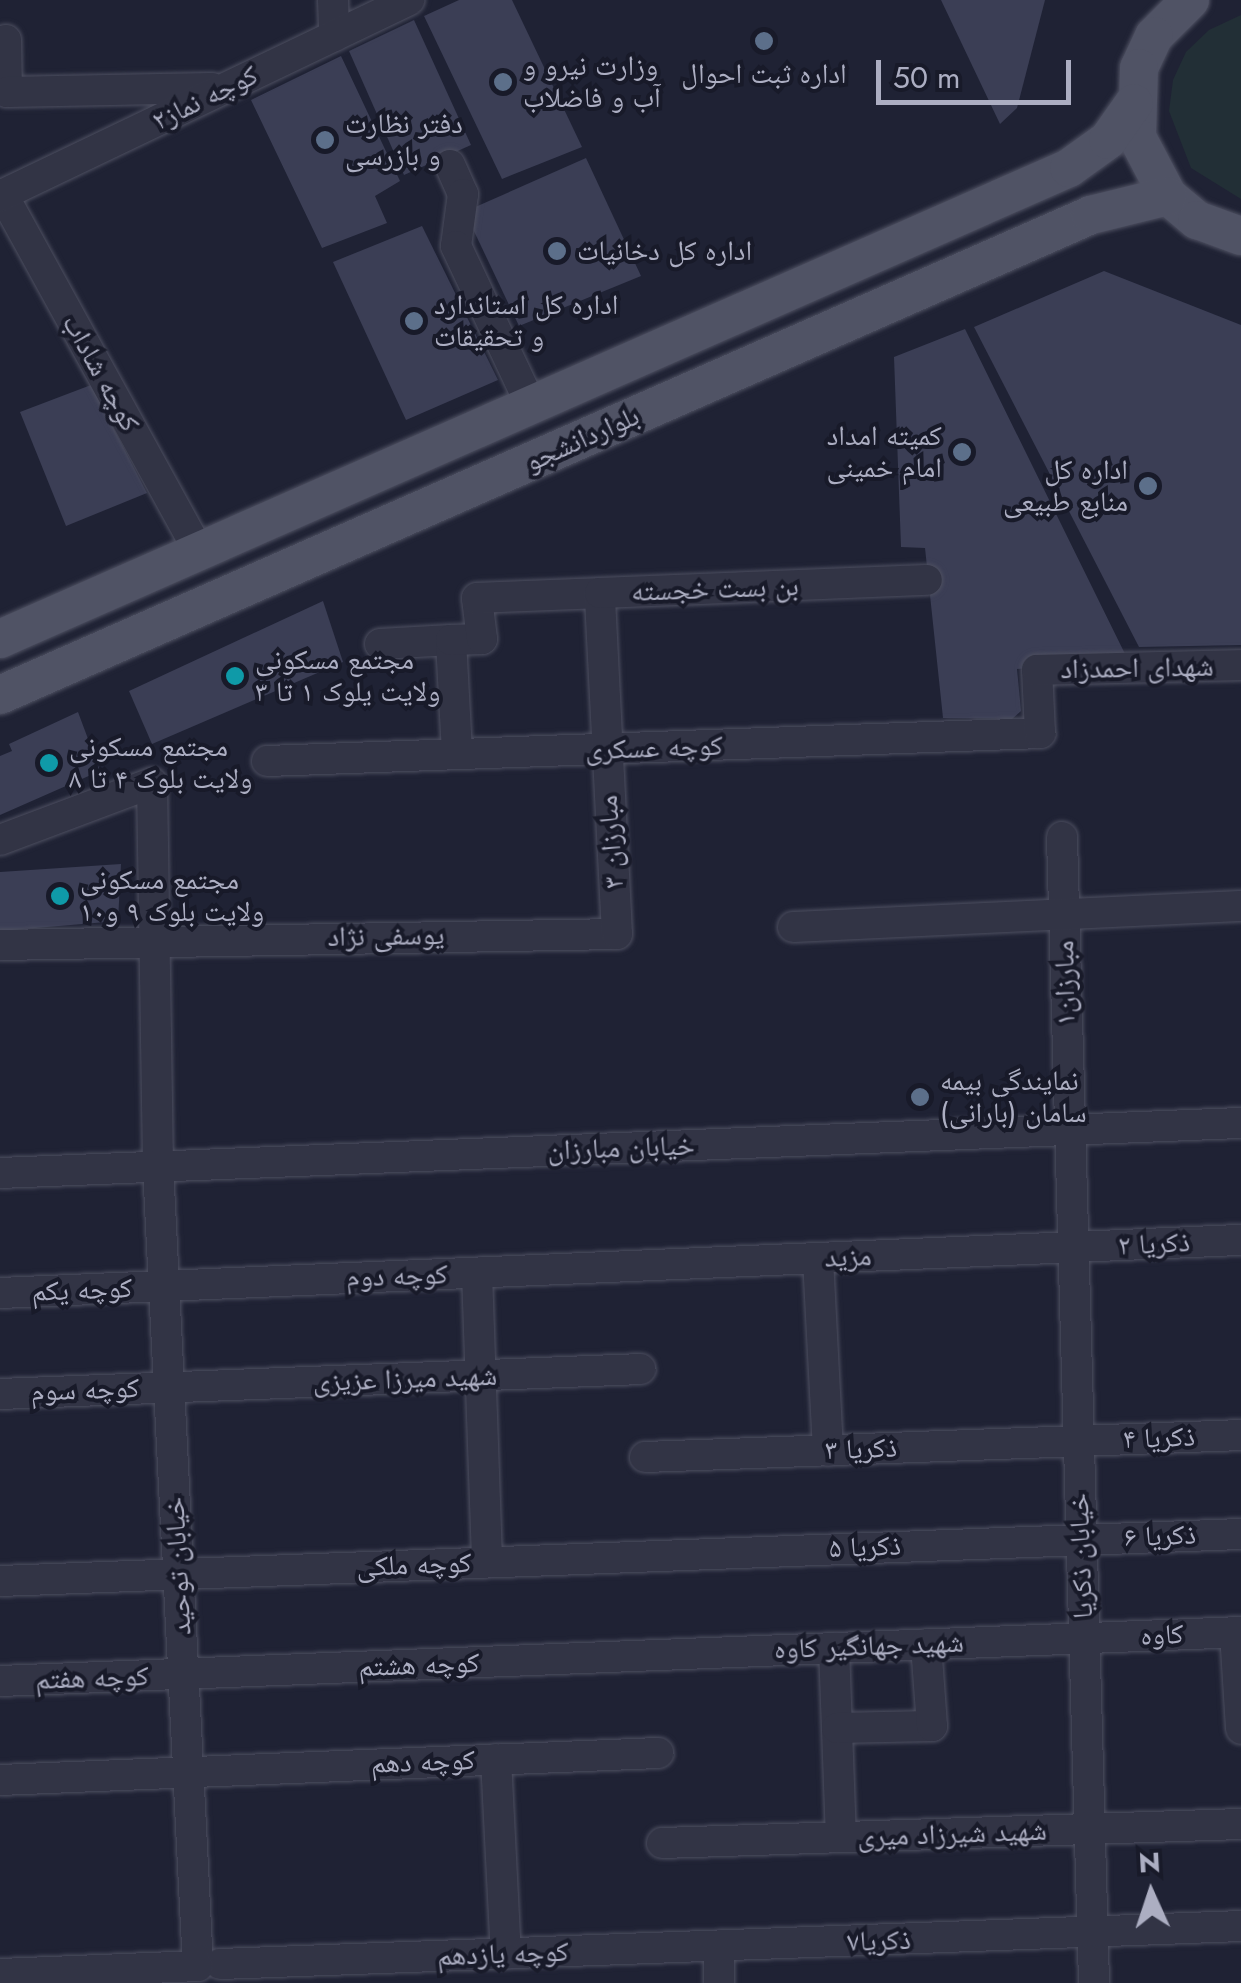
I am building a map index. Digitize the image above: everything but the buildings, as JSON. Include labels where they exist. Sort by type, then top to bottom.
[{"type":"main road","points":[[1181,3],[1139,68],[1134,103],[1137,136],[1168,196],[1198,220],[1238,237]]},
{"type":"main road","name":"بلواردانشجو","points":[[0,639],[1070,168],[1108,140],[1134,103]]},
{"type":"main road","name":"بلواردانشجو","points":[[0,695],[1091,215],[1168,196]]},
{"type":"street","points":[[334,0],[334,36]]},
{"type":"street","name":"کوچه نماز۲","points":[[2,195],[410,0]]},
{"type":"street","points":[[6,40],[7,92],[226,88]]},
{"type":"street","points":[[450,165],[463,194],[456,246],[530,403]]},
{"type":"street","name":"کوچه شاداب","points":[[2,195],[199,551]]},
{"type":"street","name":"بن بست خجسته","points":[[606,750],[600,594],[927,580]]},
{"type":"street","points":[[380,644],[482,639],[478,598],[600,594]]},
{"type":"street","points":[[450,640],[457,752]]},
{"type":"street","name":"شهدای احمدزاد","points":[[1040,733],[1036,670],[1241,666]]},
{"type":"street","name":"کوچه عسکری","points":[[268,761],[1040,733]]},
{"type":"street","name":"مبارزان ۳","points":[[606,750],[617,934]]},
{"type":"street","points":[[0,840],[152,783],[158,1166]]},
{"type":"street","name":"مبارزان۱","points":[[1062,837],[1067,1130]]},
{"type":"street","points":[[794,928],[1241,906]]},
{"type":"street","name":"یوسفی نژاد","points":[[0,945],[154,939],[617,934]]},
{"type":"street","name":"خیابان مبارزان","points":[[0,1173],[1241,1123]]},
{"type":"street","name":"خیابان ذکریا","points":[[1067,1130],[1094,1983]]},
{"type":"street","name":"خیابان توحید","points":[[158,1166],[188,1772],[218,1971]]},
{"type":"street","name":"ذکریا ۲","points":[[1069,1248],[1241,1240]]},
{"type":"street","name":"مزید","points":[[629,1267],[1069,1248]]},
{"type":"street","points":[[818,1258],[828,1451]]},
{"type":"street","name":"کوچه دوم","points":[[164,1286],[629,1267]]},
{"type":"street","points":[[477,1273],[487,1562]]},
{"type":"street","name":"کوچه یکم","points":[[0,1293],[164,1286]]},
{"type":"street","name":"شهید میرزا عزیزی","points":[[170,1387],[481,1378],[641,1368]]},
{"type":"street","name":"کوچه سوم","points":[[0,1394],[170,1387]]},
{"type":"street","name":"ذکریا ۴","points":[[1077,1441],[1241,1436]]},
{"type":"street","name":"ذکریا ۳","points":[[645,1457],[1077,1441]]},
{"type":"street","name":"ذکریا ۶","points":[[1080,1538],[1241,1534]]},
{"type":"street","name":"ذکریا ۵","points":[[650,1555],[1080,1538]]},
{"type":"street","name":"کوچه ملکی","points":[[0,1581],[650,1555]]},
{"type":"street","points":[[1238,1632],[1241,1729]]},
{"type":"street","name":"کاوه","points":[[1083,1637],[1238,1632]]},
{"type":"street","name":"شهید جهانگیر کاوه","points":[[654,1655],[1083,1637]]},
{"type":"street","points":[[837,1728],[932,1726],[926,1644]]},
{"type":"street","points":[[834,1648],[842,1837]]},
{"type":"street","name":"کوچه هشتم","points":[[184,1675],[654,1655]]},
{"type":"street","name":"کوچه هفتم","points":[[0,1681],[184,1675]]},
{"type":"street","name":"کوچه دهم","points":[[0,1780],[658,1752]]},
{"type":"street","points":[[496,1759],[506,1954]]},
{"type":"street","name":"شهید شیرزاد میری","points":[[662,1843],[1241,1824]]},
{"type":"street","name":"ذکریا۷","points":[[666,1948],[1241,1926]]},
{"type":"street","points":[[719,1946],[719,1983]]},
{"type":"street","name":"کوچه یازدهم","points":[[218,1971],[666,1948]]},
{"type":"street","points":[[0,1974],[218,1971]]},
{"type":"street","points":[[139,1983],[218,1971]]},
{"type":"shaded area","points":[[1241,15],[1241,199],[1191,168],[1169,111],[1173,80],[1186,52],[1209,30]]},
{"type":"place","name":"اداره ثبت احوال","points":[[764,41]]},
{"type":"place","name":"وزارت نیرو و آب و فاضلاب","points":[[503,82]]},
{"type":"place","name":"دفتر نظارت و بازرسی","points":[[325,140]]},
{"type":"place","name":"اداره کل دخانیات","points":[[557,251]]},
{"type":"place","name":"اداره کل استاندارد و تحقیقات","points":[[414,321]]},
{"type":"place","name":"کمیته امداد امام خمینی","points":[[962,452]]},
{"type":"place","name":"اداره کل منابع طبیعی","points":[[1148,486]]},
{"type":"place","name":"مجتمع مسکونی ولایت یلوک ۱ تا ۳","points":[[235,676]]},
{"type":"place","name":"مجتمع مسکونی ولایت بلوک ۴ تا ۸","points":[[49,763]]},
{"type":"place","name":"مجتمع مسکونی ولایت بلوک ۹ و۱۰","points":[[60,896]]},
{"type":"place","name":"نمایندگی بیمه سامان (بارانی)","points":[[920,1097]]}]
